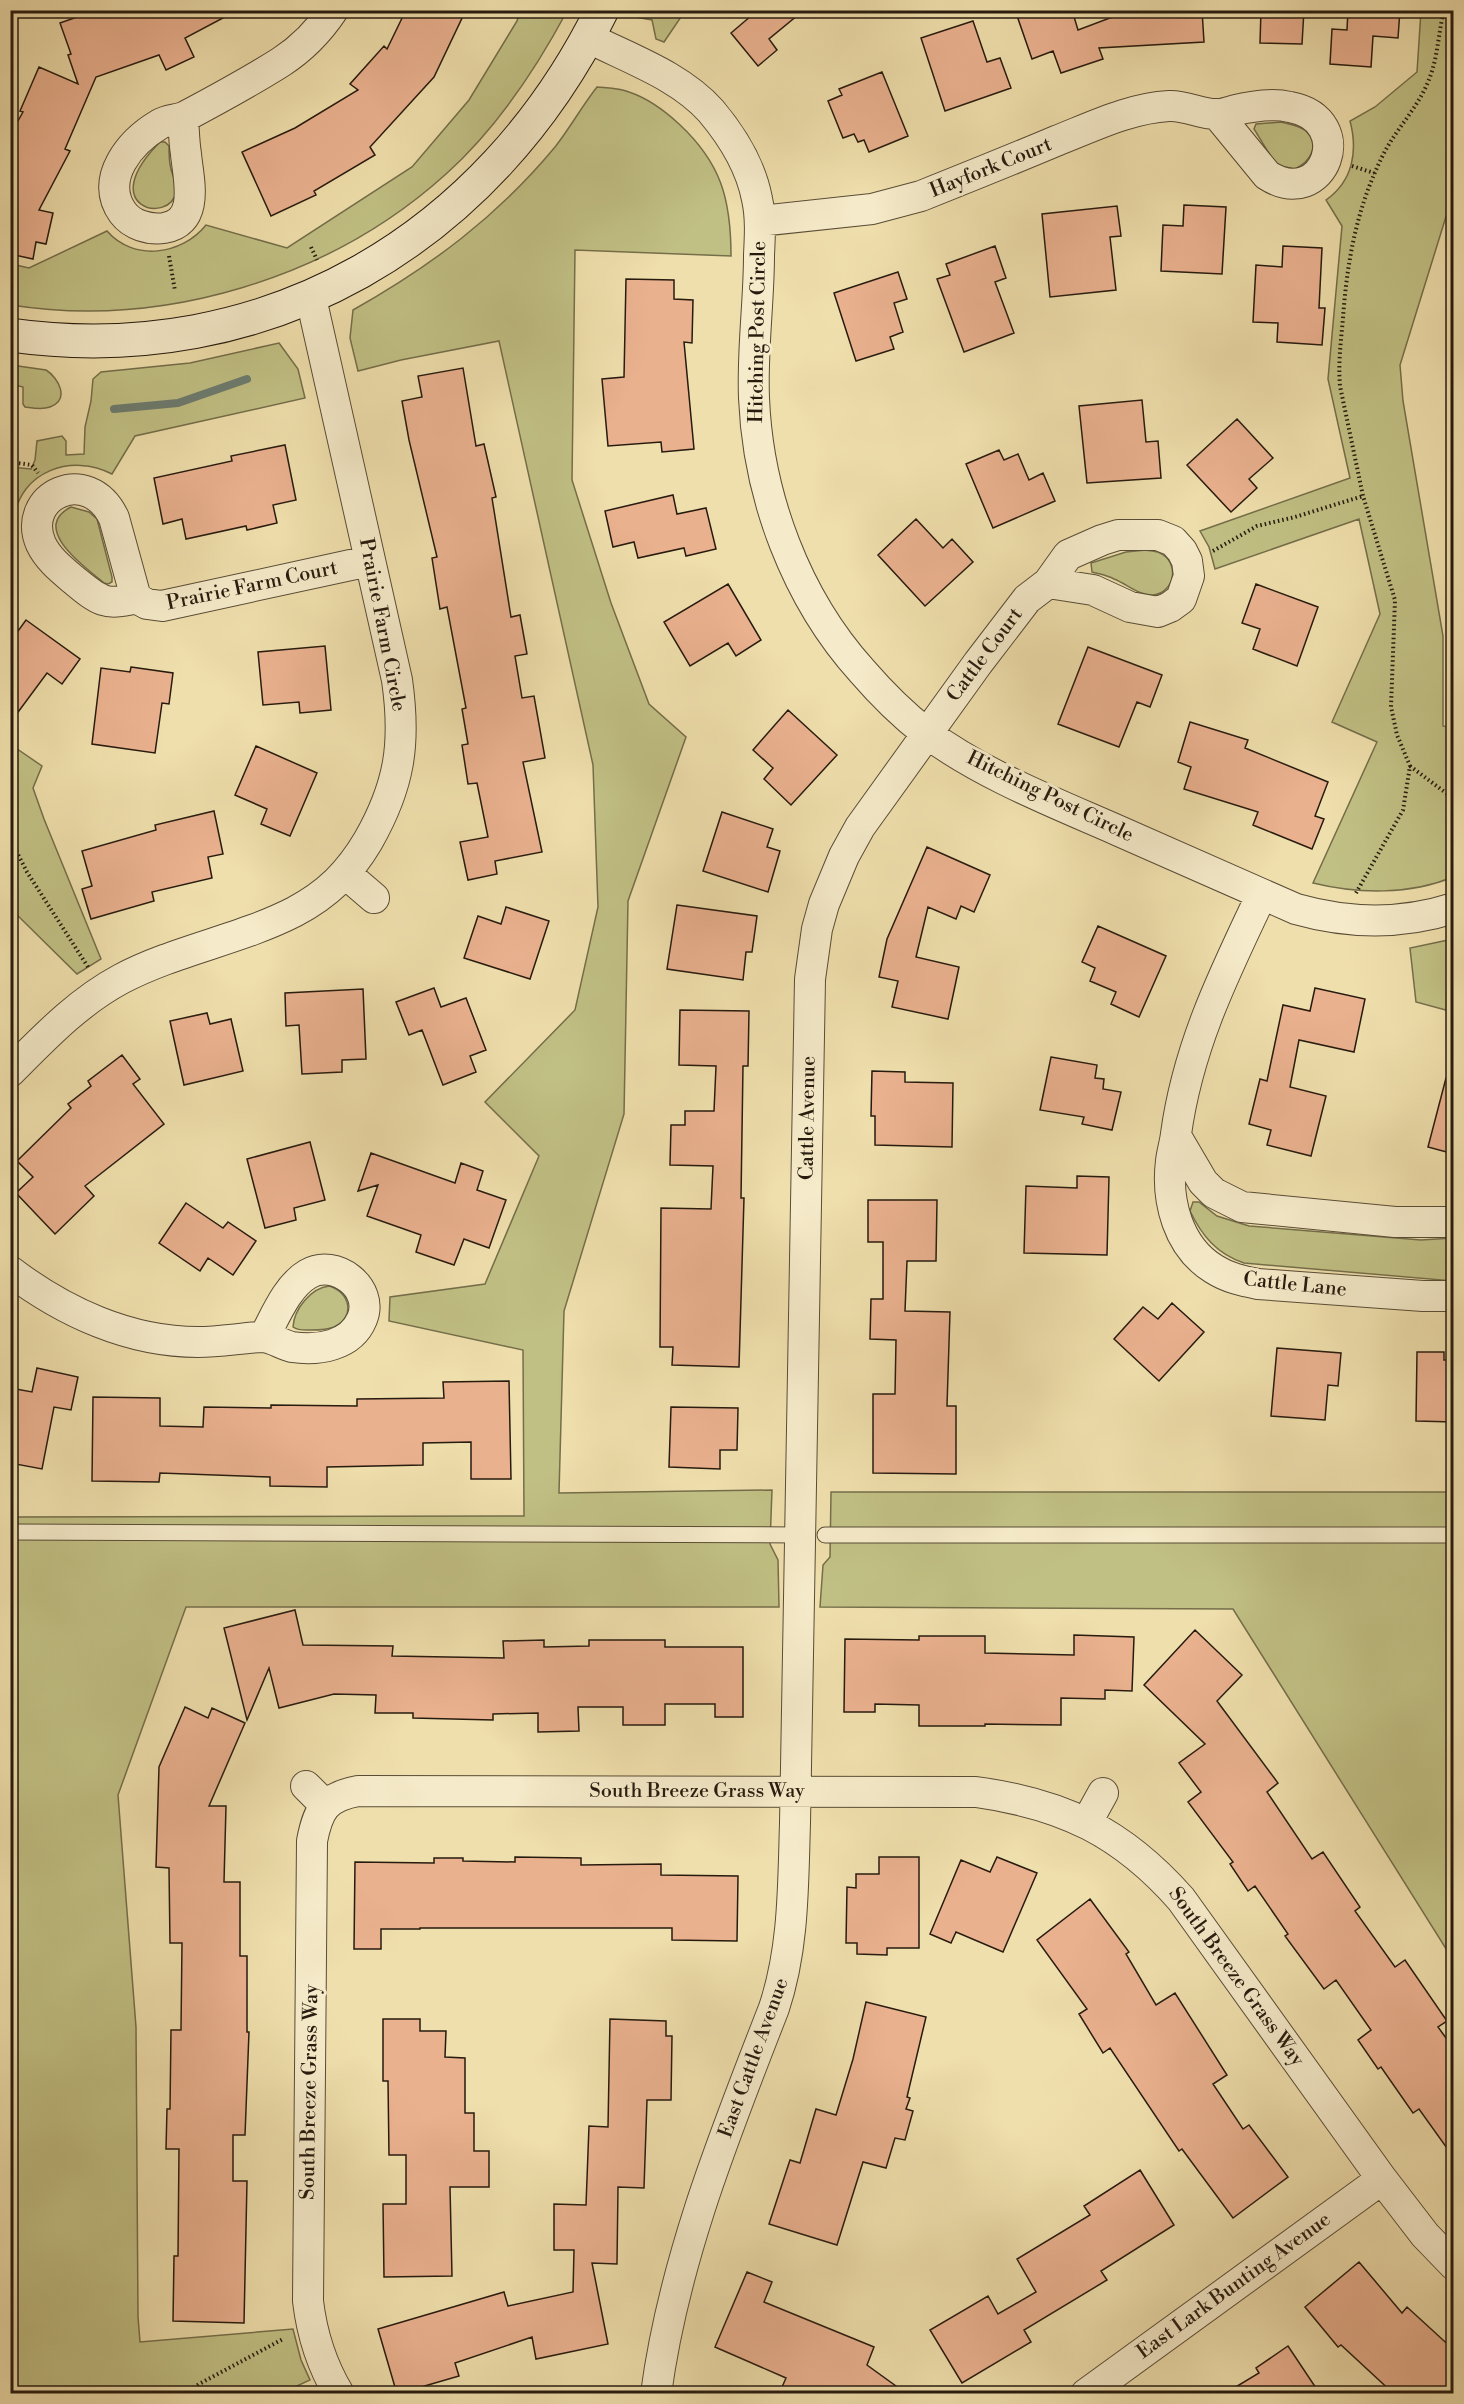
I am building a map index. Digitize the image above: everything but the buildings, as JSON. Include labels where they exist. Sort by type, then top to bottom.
[{"type":"street","points":[[183,118],[281,62],[301,47],[333,10]]},
{"type":"street","points":[[10,335],[78,340],[161,337],[253,318],[311,298],[397,249],[424,230],[478,183],[529,129],[562,82],[595,24]]},
{"type":"street","name":"Hitching Post Circle","points":[[595,24],[708,108],[738,148],[747,168],[757,196],[760,221],[754,394],[756,426],[770,498],[795,566],[823,619],[860,669],[898,709],[927,733],[994,774],[1296,909],[1337,920],[1384,921],[1426,916],[1454,908]]},
{"type":"street","name":"Hayfork Court","points":[[760,221],[896,204],[1113,118],[1136,112],[1169,106],[1187,107],[1217,114]]},
{"type":"street","name":"Prairie Farm Circle","points":[[10,1072],[58,1023],[106,988],[162,960],[293,913],[312,902],[346,874],[375,830],[389,802],[399,761],[401,733],[397,680],[311,298]]},
{"type":"street","name":"Prairie Farm Court","points":[[136,598],[147,604],[173,605],[369,561]]},
{"type":"street","name":"Cattle Court","points":[[927,733],[1028,599],[1048,583]]},
{"type":"street","name":"Cattle Avenue","points":[[813,1534],[810,979],[817,929],[831,884],[844,856],[888,785],[927,733]]},
{"type":"street","points":[[346,874],[374,898]]},
{"type":"street","name":"Cattle Lane","points":[[1262,894],[1226,970],[1197,1041],[1182,1091],[1171,1162],[1172,1207],[1188,1243],[1200,1259],[1215,1270],[1234,1279],[1258,1284],[1423,1296],[1454,1296]]},
{"type":"street","points":[[1176,1136],[1203,1182],[1214,1193],[1242,1207],[1384,1221],[1454,1222]]},
{"type":"street","points":[[10,1271],[34,1289],[69,1308],[99,1323],[129,1332],[196,1342],[264,1337]]},
{"type":"street","name":"East Cattle Avenue","points":[[656,2394],[676,2283],[714,2167],[785,1974],[792,1920],[795,1792],[813,1534]]},
{"type":"street","name":"South Breeze Grass Way","points":[[339,2394],[321,2360],[311,2323],[308,2301],[312,1841],[318,1816],[315,1796],[335,1797],[345,1793],[369,1790],[976,1792],[1032,1803],[1087,1822],[1106,1833],[1140,1859],[1181,1899],[1382,2179],[1425,2235],[1454,2265]]},
{"type":"street","points":[[1087,1822],[1103,1793]]},
{"type":"street","name":"East Lark Bunting Avenue","points":[[1086,2394],[1382,2179]]},
{"type":"lane","points":[[10,1532],[1454,1535]]},
{"type":"path","points":[[1444,10],[1428,81],[1416,106],[1388,145],[1374,173],[1354,229],[1349,257],[1339,369],[1342,401],[1363,496],[1395,600],[1391,707],[1397,735],[1410,766],[1454,799]]},
{"type":"path","points":[[1348,164],[1374,173]]},
{"type":"path","points":[[168,248],[176,291]]},
{"type":"path","points":[[10,462],[32,465],[42,479]]},
{"type":"path","points":[[1209,553],[1257,526],[1363,496]]},
{"type":"path","points":[[1356,894],[1403,810],[1410,766]]},
{"type":"path","points":[[10,839],[27,872],[90,970]]},
{"type":"path","points":[[187,2394],[199,2384],[283,2339]]},
{"type":"shaded area","points":[[637,10],[685,11],[664,42],[656,39],[652,20],[635,17]]},
{"type":"shaded area","points":[[520,11],[567,11],[514,98],[482,138],[446,174],[401,210],[351,242],[298,267],[243,288],[186,302],[127,309],[69,311],[11,305],[11,264],[29,268],[107,231],[118,241],[144,251],[158,251],[184,243],[206,225],[287,248],[412,167],[469,100],[517,21]]},
{"type":"shaded area","points":[[1421,11],[1453,11],[1453,194],[1400,365],[1403,401],[1443,636],[1443,726],[1453,728],[1453,877],[1402,890],[1366,891],[1313,883],[1377,742],[1332,722],[1380,614],[1359,519],[1215,569],[1209,547],[1200,531],[1350,478],[1328,379],[1342,226],[1326,200],[1348,175],[1353,154],[1350,121],[1375,107],[1417,72]]},
{"type":"shaded area","points":[[597,87],[625,91],[649,101],[679,124],[705,153],[721,183],[726,199],[731,256],[575,250],[572,480],[611,603],[649,704],[686,737],[628,901],[624,1114],[564,1311],[559,1493],[772,1490],[770,1544],[778,1560],[779,1607],[186,1607],[118,1795],[136,2027],[140,2342],[293,2329],[301,2360],[310,2380],[282,2393],[11,2393],[10,1517],[524,1516],[523,1350],[389,1321],[390,1297],[485,1284],[539,1156],[485,1102],[575,1010],[598,907],[593,765],[499,341],[401,360],[358,371],[350,338],[353,310],[436,258],[486,218],[510,196],[555,147]]},
{"type":"shaded area","points":[[1281,122],[1303,129],[1308,133],[1313,144],[1308,159],[1295,169],[1280,166],[1273,160],[1254,129],[1256,124]]},
{"type":"shaded area","points":[[160,142],[165,142],[169,146],[176,192],[171,202],[162,207],[151,208],[141,204],[134,196],[134,182],[141,164]]},
{"type":"shaded area","points":[[279,343],[298,369],[305,398],[135,436],[112,474],[81,465],[65,466],[37,478],[26,489],[18,502],[14,519],[11,519],[11,467],[31,469],[35,460],[37,441],[62,436],[66,441],[66,455],[84,454],[85,427],[93,379],[101,372],[190,363]]},
{"type":"shaded area","points":[[11,365],[46,370],[58,383],[60,399],[56,404],[47,408],[25,407],[23,387],[11,384]]},
{"type":"shaded area","points":[[71,507],[89,512],[97,519],[112,582],[104,583],[85,568],[58,536],[56,526],[60,516]]},
{"type":"shaded area","points":[[1146,550],[1160,553],[1170,563],[1172,577],[1170,583],[1160,593],[1143,594],[1111,578],[1092,572],[1091,563],[1126,552]]},
{"type":"shaded area","points":[[10,744],[42,766],[33,788],[101,959],[77,974],[11,909]]},
{"type":"shaded area","points":[[1453,939],[1453,1012],[1416,1002],[1410,948]]},
{"type":"shaded area","points":[[1193,1202],[1199,1202],[1217,1216],[1249,1226],[1421,1240],[1453,1238],[1453,1281],[1244,1263],[1226,1255],[1205,1236],[1190,1211]]},
{"type":"shaded area","points":[[329,1286],[342,1294],[348,1305],[348,1311],[341,1323],[323,1330],[302,1330],[293,1327],[297,1313],[305,1300],[316,1291]]},
{"type":"shaded area","points":[[831,1492],[1453,1492],[1453,1960],[1233,1609],[820,1607],[823,1565],[830,1557]]},
{"type":"waterway","points":[[114,409],[178,403],[247,379]]}]
